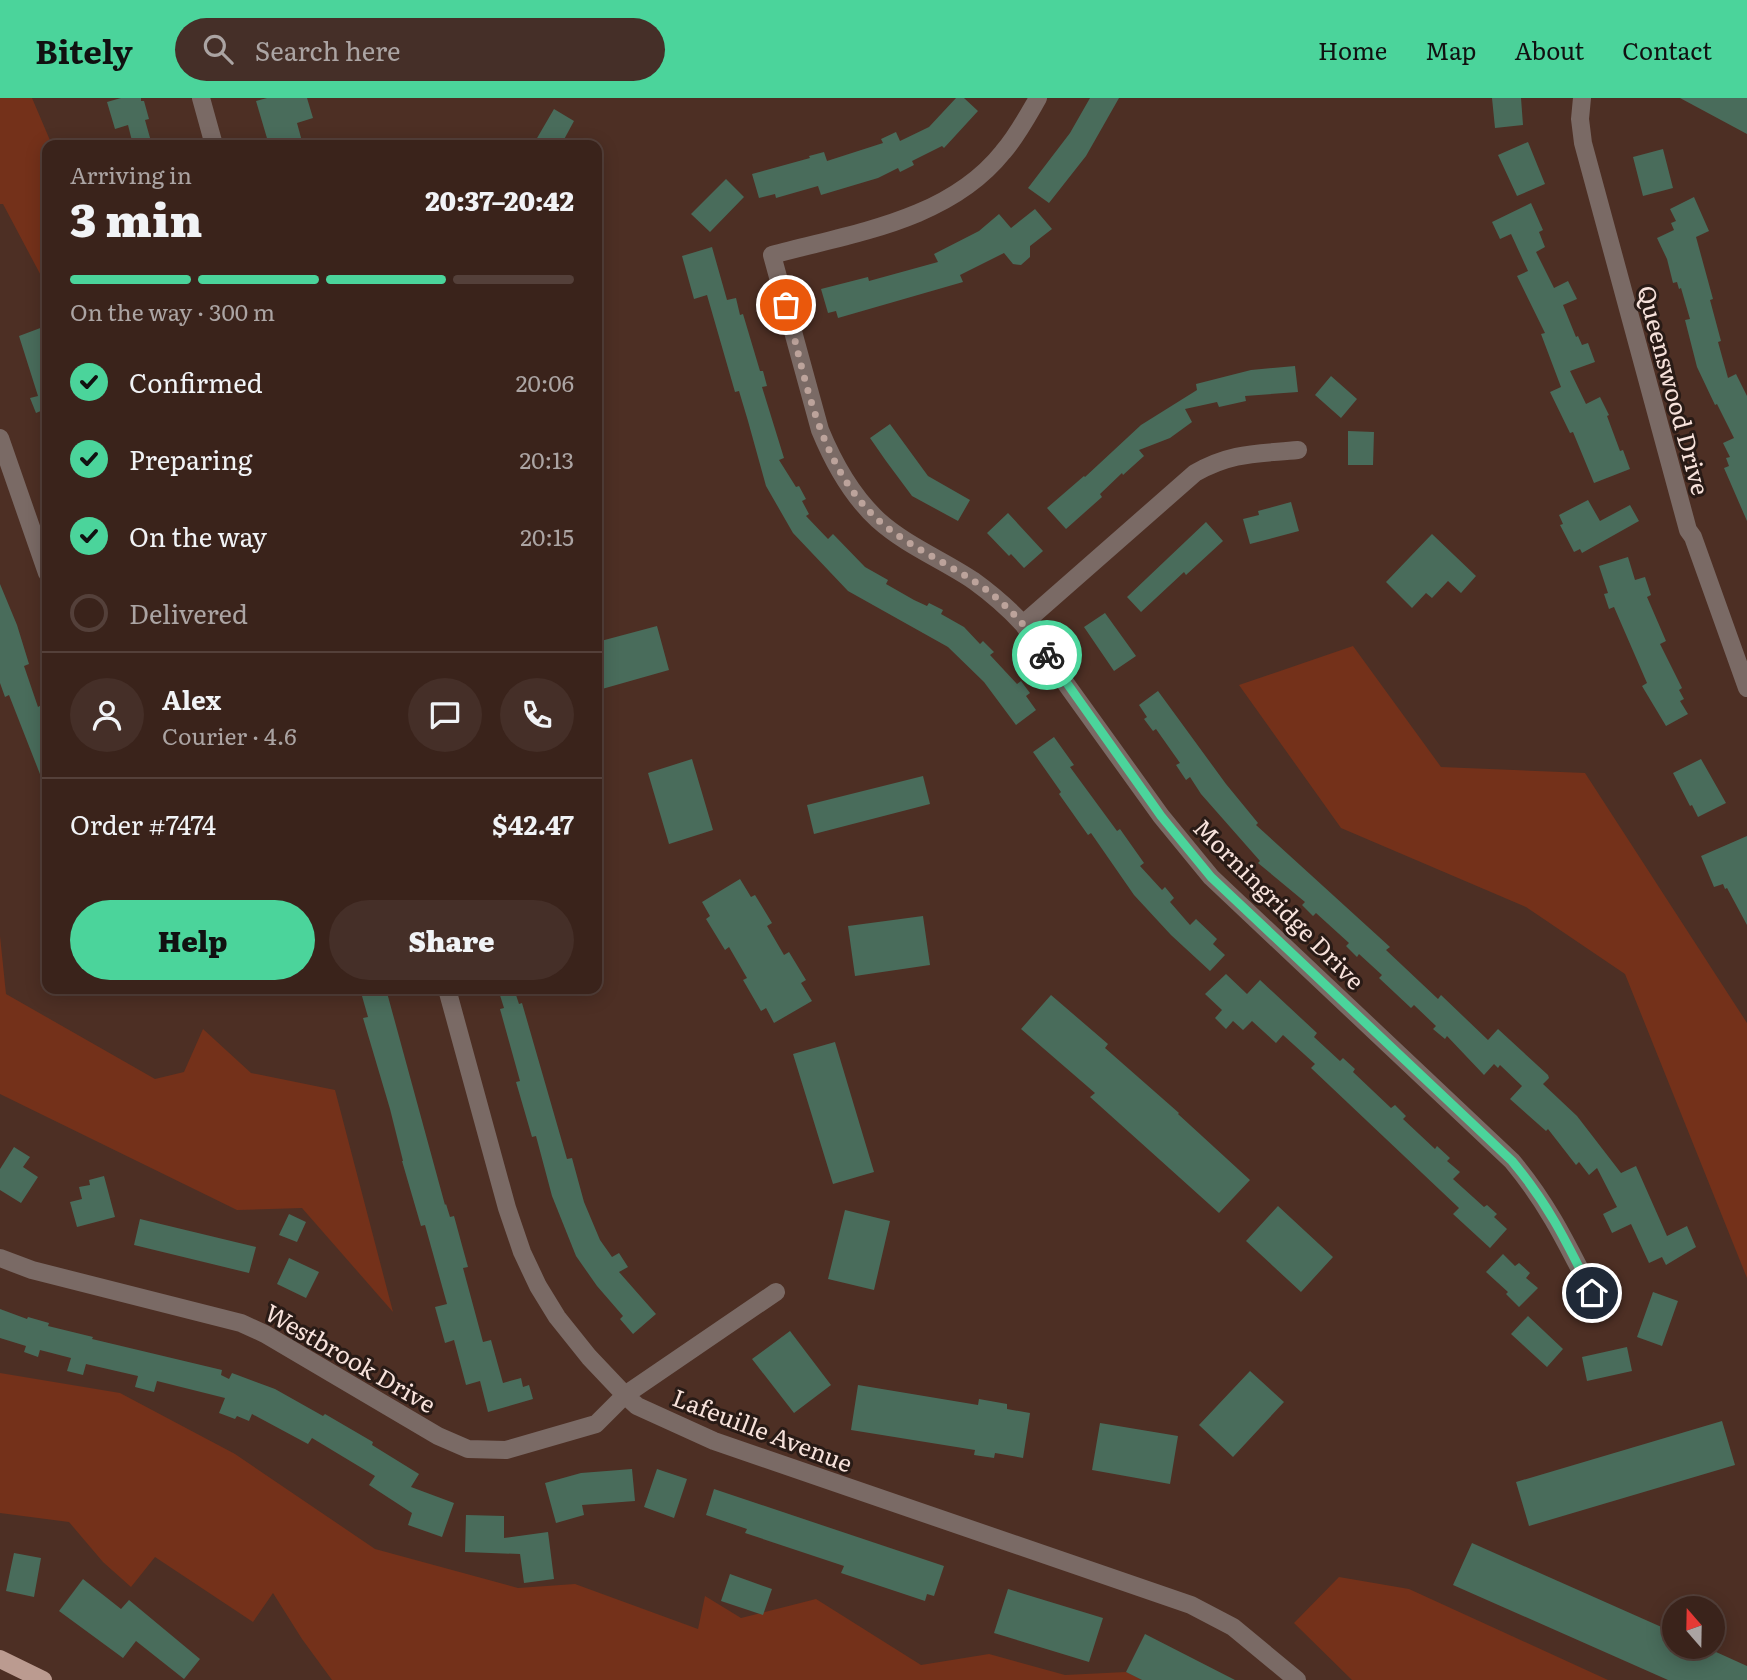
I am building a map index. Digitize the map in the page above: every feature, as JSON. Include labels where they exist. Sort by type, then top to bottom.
[{"type":"main road","points":[[0,1659],[43,1680]]},
{"type":"street","points":[[201,98],[213,140]]},
{"type":"street","name":"Morningridge Drive","points":[[1038,98],[1003,153],[966,188],[944,202],[913,216],[772,256],[820,430],[843,479],[878,520],[900,537],[974,580],[1000,600],[1024,624],[1161,816],[1211,877],[1512,1161],[1535,1188],[1554,1218],[1592,1293]]},
{"type":"street","name":"Queenswood Drive","points":[[1583,98],[1580,119],[1583,143],[1670,468],[1688,530],[1693,537],[1747,688]]},
{"type":"street","points":[[0,438],[42,559]]},
{"type":"street","points":[[1024,624],[1195,473],[1215,461],[1231,456],[1298,450]]},
{"type":"street","name":"Lafeuille Avenue","points":[[448,994],[507,1208],[522,1252],[557,1317],[589,1357],[638,1406],[714,1441],[1191,1605],[1233,1627],[1297,1680]]},
{"type":"street","name":"Westbrook Drive","points":[[0,1258],[32,1270],[240,1323],[265,1334],[438,1436],[468,1449],[506,1450],[596,1424],[625,1395],[776,1292]]},
{"type":"shaded area","points":[[0,98],[32,98],[50,140],[42,140],[42,278],[3,204],[0,204]]},
{"type":"shaded area","points":[[1353,646],[1441,767],[1585,773],[1747,1023],[1747,1278],[1625,974],[1526,907],[1341,828],[1239,685]]},
{"type":"shaded area","points":[[0,936],[6,994],[155,1079],[184,1072],[203,1029],[251,1073],[335,1090],[393,1312],[302,1208],[237,1210],[0,1094]]},
{"type":"shaded area","points":[[0,1373],[120,1393],[235,1454],[375,1549],[518,1588],[575,1584],[698,1629],[705,1596],[741,1618],[816,1599],[921,1665],[989,1654],[1065,1675],[1126,1672],[1142,1680],[332,1680],[273,1593],[253,1622],[155,1557],[131,1587],[103,1562],[69,1522],[0,1513]]},
{"type":"shaded area","points":[[1339,1577],[1409,1589],[1608,1680],[1352,1680],[1294,1623]]},
{"type":"building","points":[[121,98],[141,98],[149,119],[145,120],[151,140],[132,140],[128,125],[115,129],[107,102]]},
{"type":"building","points":[[267,98],[307,98],[313,118],[297,123],[302,140],[268,140],[256,101]]},
{"type":"building","points":[[956,98],[964,98],[978,111],[944,148],[942,146],[912,161],[914,165],[900,172],[898,168],[878,178],[821,195],[818,186],[776,198],[775,194],[759,198],[752,174],[824,152],[827,161],[883,143],[881,139],[896,132],[900,141],[929,127]]},
{"type":"building","points":[[1090,98],[1119,98],[1086,156],[1049,203],[1028,188],[1070,133]]},
{"type":"building","points":[[1492,98],[1521,98],[1523,125],[1495,128]]},
{"type":"building","points":[[1680,98],[1747,98],[1747,134]]},
{"type":"building","points":[[554,109],[574,121],[564,140],[536,140]]},
{"type":"building","points":[[1528,142],[1545,184],[1517,196],[1498,155]]},
{"type":"building","points":[[1663,149],[1673,188],[1643,196],[1633,157]]},
{"type":"building","points":[[726,179],[744,197],[710,232],[691,214]]},
{"type":"building","points":[[1694,197],[1709,231],[1696,237],[1713,299],[1710,300],[1721,341],[1718,342],[1728,378],[1736,374],[1747,396],[1747,521],[1724,468],[1729,466],[1726,458],[1730,457],[1723,443],[1734,438],[1697,367],[1685,320],[1690,319],[1681,288],[1679,289],[1677,282],[1673,283],[1667,259],[1657,238],[1674,230],[1671,223],[1676,221],[1670,209]]},
{"type":"building","points":[[1531,203],[1543,230],[1539,232],[1545,247],[1536,252],[1554,288],[1568,281],[1577,299],[1563,305],[1576,337],[1578,336],[1582,345],[1588,343],[1595,362],[1570,371],[1586,404],[1600,397],[1609,415],[1607,416],[1620,451],[1623,450],[1630,469],[1594,483],[1573,432],[1570,433],[1550,392],[1561,387],[1541,334],[1545,333],[1517,276],[1528,271],[1511,234],[1500,239],[1492,222]]},
{"type":"building","points":[[1035,209],[1052,229],[1030,246],[1030,257],[1021,265],[1013,264],[1004,253],[960,275],[963,282],[838,318],[836,311],[828,313],[821,289],[868,277],[869,281],[938,262],[934,254],[979,231],[999,214],[1011,228]]},
{"type":"building","points":[[712,247],[727,300],[736,298],[760,371],[763,371],[767,386],[762,387],[784,458],[779,460],[806,499],[802,501],[809,514],[806,516],[828,539],[833,534],[865,567],[888,580],[886,584],[927,606],[929,603],[943,610],[941,614],[964,627],[980,644],[983,641],[994,652],[990,655],[1017,684],[1021,681],[1030,693],[1026,696],[1036,710],[1016,725],[984,682],[948,647],[848,591],[793,533],[766,486],[739,391],[735,392],[707,295],[694,299],[682,256]]},
{"type":"building","points":[[42,327],[42,410],[36,413],[30,398],[38,396],[19,336]]},
{"type":"building","points":[[1295,366],[1298,392],[1245,396],[1246,401],[1219,407],[1217,402],[1185,409],[1192,422],[1170,438],[1139,450],[1144,456],[1123,475],[1122,473],[1100,494],[1102,497],[1066,529],[1047,508],[1141,425],[1197,390],[1196,384],[1251,370]]},
{"type":"building","points":[[1331,376],[1357,399],[1341,418],[1315,395]]},
{"type":"building","points":[[890,424],[928,476],[970,500],[958,521],[912,496],[886,461],[870,438]]},
{"type":"building","points":[[1348,431],[1374,432],[1373,465],[1348,465]]},
{"type":"building","points":[[1588,500],[1600,521],[1630,505],[1639,521],[1582,553],[1580,549],[1574,552],[1560,525],[1563,524],[1559,515]]},
{"type":"building","points":[[1291,502],[1299,531],[1250,544],[1243,519],[1259,515],[1258,511]]},
{"type":"building","points":[[1008,513],[1043,551],[1024,568],[987,533]]},
{"type":"building","points":[[1206,522],[1223,541],[1141,612],[1127,597]]},
{"type":"building","points":[[1432,534],[1476,576],[1461,593],[1448,581],[1432,598],[1426,593],[1412,608],[1386,582]]},
{"type":"building","points":[[1628,557],[1635,580],[1645,577],[1651,595],[1647,597],[1666,641],[1660,644],[1682,688],[1679,690],[1684,699],[1680,701],[1688,714],[1666,726],[1642,686],[1647,683],[1614,607],[1609,609],[1604,594],[1608,593],[1599,566]]},
{"type":"building","points":[[0,584],[17,625],[29,664],[24,666],[38,707],[42,705],[42,779],[9,695],[5,697],[0,683]]},
{"type":"building","points":[[1105,613],[1136,656],[1114,671],[1084,627]]},
{"type":"building","points":[[657,626],[669,670],[602,689],[602,641]]},
{"type":"building","points":[[1158,691],[1258,823],[1256,825],[1390,947],[1386,950],[1438,999],[1441,995],[1488,1040],[1498,1029],[1548,1075],[1549,1078],[1543,1084],[1577,1116],[1621,1173],[1636,1166],[1667,1236],[1687,1226],[1696,1247],[1666,1265],[1662,1257],[1649,1263],[1631,1224],[1612,1233],[1603,1214],[1617,1207],[1597,1168],[1589,1175],[1579,1162],[1576,1165],[1548,1129],[1546,1131],[1510,1099],[1522,1086],[1500,1065],[1498,1068],[1494,1064],[1484,1075],[1447,1036],[1445,1039],[1433,1029],[1436,1026],[1414,1005],[1411,1008],[1379,978],[1382,975],[1346,946],[1349,943],[1316,913],[1313,916],[1302,905],[1305,902],[1258,863],[1260,861],[1201,794],[1190,777],[1186,780],[1176,765],[1180,763],[1156,729],[1153,731],[1144,719],[1147,717],[1139,705]]},
{"type":"building","points":[[1054,737],[1074,765],[1070,767],[1144,863],[1140,866],[1162,890],[1165,887],[1174,898],[1170,902],[1190,925],[1196,919],[1217,939],[1213,944],[1225,955],[1210,971],[1171,935],[1134,895],[1091,833],[1088,835],[1059,794],[1061,792],[1033,752]]},
{"type":"building","points":[[692,759],[713,830],[669,844],[648,773]]},
{"type":"building","points":[[1701,759],[1726,803],[1698,817],[1673,773]]},
{"type":"building","points":[[923,776],[930,804],[814,834],[807,805]]},
{"type":"building","points":[[1747,836],[1747,925],[1727,888],[1725,889],[1723,884],[1714,887],[1701,856]]},
{"type":"building","points":[[740,879],[751,897],[755,895],[772,923],[767,926],[784,955],[789,952],[806,980],[801,983],[812,1001],[774,1023],[766,1008],[761,1011],[743,980],[747,978],[729,947],[725,950],[706,919],[710,916],[702,902]]},
{"type":"building","points":[[923,916],[930,965],[855,976],[848,926]]},
{"type":"building","points":[[1226,974],[1247,994],[1260,980],[1317,1033],[1314,1037],[1340,1061],[1343,1058],[1355,1069],[1353,1072],[1391,1108],[1395,1105],[1406,1116],[1403,1119],[1435,1149],[1437,1146],[1450,1158],[1447,1161],[1460,1172],[1453,1179],[1484,1207],[1487,1205],[1497,1214],[1494,1217],[1507,1229],[1490,1248],[1453,1214],[1459,1208],[1311,1068],[1315,1064],[1283,1035],[1276,1043],[1252,1021],[1243,1030],[1233,1021],[1226,1029],[1215,1018],[1222,1010],[1205,994]]},
{"type":"building","points":[[361,994],[387,994],[445,1205],[450,1217],[454,1216],[468,1267],[463,1268],[483,1342],[491,1340],[503,1383],[521,1378],[523,1387],[529,1385],[533,1399],[488,1412],[480,1381],[466,1385],[454,1340],[445,1343],[435,1307],[447,1304],[425,1225],[421,1226],[402,1161],[390,1109],[363,1018],[368,1017]]},
{"type":"building","points":[[500,994],[516,994],[519,1004],[522,1003],[567,1159],[572,1158],[584,1202],[600,1240],[612,1257],[619,1253],[628,1267],[619,1272],[656,1314],[633,1334],[620,1319],[623,1316],[576,1256],[552,1196],[536,1136],[532,1137],[516,1082],[520,1081],[500,1009],[504,1008]]},
{"type":"building","points":[[1051,995],[1108,1044],[1105,1048],[1250,1180],[1219,1213],[1090,1097],[1095,1093],[1021,1029]]},
{"type":"building","points":[[835,1042],[874,1172],[833,1184],[793,1054]]},
{"type":"building","points":[[14,1147],[30,1157],[23,1167],[38,1177],[21,1203],[0,1190],[0,1169]]},
{"type":"building","points":[[104,1176],[115,1217],[77,1227],[70,1202],[82,1199],[79,1187],[90,1185],[89,1180]]},
{"type":"building","points":[[1278,1206],[1333,1257],[1301,1292],[1246,1241]]},
{"type":"building","points":[[845,1210],[890,1221],[874,1290],[828,1279]]},
{"type":"building","points":[[289,1214],[306,1222],[297,1242],[279,1235]]},
{"type":"building","points":[[140,1219],[256,1247],[249,1273],[134,1245]]},
{"type":"building","points":[[1503,1254],[1515,1266],[1519,1263],[1530,1273],[1526,1278],[1538,1288],[1519,1307],[1506,1294],[1508,1292],[1486,1272]]},
{"type":"building","points":[[289,1258],[319,1272],[306,1298],[277,1284]]},
{"type":"building","points":[[1653,1292],[1678,1301],[1662,1346],[1637,1337]]},
{"type":"building","points":[[0,1309],[27,1319],[28,1317],[49,1323],[48,1326],[93,1337],[92,1339],[222,1370],[221,1375],[229,1379],[232,1373],[275,1389],[323,1416],[325,1414],[373,1442],[372,1445],[419,1474],[411,1487],[454,1503],[442,1537],[408,1525],[412,1513],[369,1485],[375,1476],[312,1438],[308,1444],[252,1414],[249,1421],[219,1413],[225,1398],[157,1381],[154,1392],[135,1387],[138,1376],[86,1364],[83,1375],[67,1371],[71,1358],[40,1350],[38,1357],[24,1352],[26,1346],[0,1338]]},
{"type":"building","points":[[1528,1316],[1563,1349],[1547,1367],[1511,1334]]},
{"type":"building","points":[[790,1331],[831,1385],[794,1413],[752,1359]]},
{"type":"building","points":[[1627,1347],[1632,1371],[1587,1381],[1582,1357]]},
{"type":"building","points":[[1250,1371],[1284,1402],[1233,1457],[1199,1425]]},
{"type":"building","points":[[858,1385],[978,1405],[979,1399],[1007,1404],[1007,1409],[1030,1413],[1023,1458],[995,1453],[994,1458],[974,1455],[975,1450],[851,1430]]},
{"type":"building","points":[[1722,1421],[1735,1465],[1529,1526],[1516,1482]]},
{"type":"building","points":[[1100,1423],[1178,1436],[1170,1484],[1092,1470]]},
{"type":"building","points":[[632,1469],[635,1501],[582,1505],[584,1515],[556,1523],[545,1483],[581,1473]]},
{"type":"building","points":[[657,1469],[687,1479],[674,1518],[644,1507]]},
{"type":"building","points":[[714,1489],[944,1566],[934,1596],[927,1594],[925,1601],[841,1573],[844,1566],[745,1533],[747,1529],[706,1515]]},
{"type":"building","points":[[466,1515],[504,1516],[504,1538],[548,1532],[554,1579],[524,1583],[520,1554],[465,1552]]},
{"type":"building","points":[[1472,1543],[1662,1627],[1662,1659],[1726,1659],[1726,1656],[1747,1666],[1747,1680],[1668,1680],[1453,1585]]},
{"type":"building","points":[[14,1553],[41,1558],[34,1597],[6,1591]]},
{"type":"building","points":[[730,1574],[772,1589],[763,1615],[721,1601]]},
{"type":"building","points":[[83,1579],[121,1609],[129,1600],[200,1659],[184,1679],[136,1641],[123,1658],[59,1611]]},
{"type":"building","points":[[1008,1589],[1103,1618],[1089,1662],[994,1633]]},
{"type":"building","points":[[1145,1634],[1235,1680],[1142,1680],[1126,1672]]},
{"type":"way so far","points":[[786,305],[820,430],[843,479],[878,520],[900,537],[974,580],[1000,600],[1024,624],[1047,655]]},
{"type":"route","points":[[1047,655],[1161,816],[1211,877],[1512,1161],[1535,1188],[1554,1218],[1592,1293]]}]
